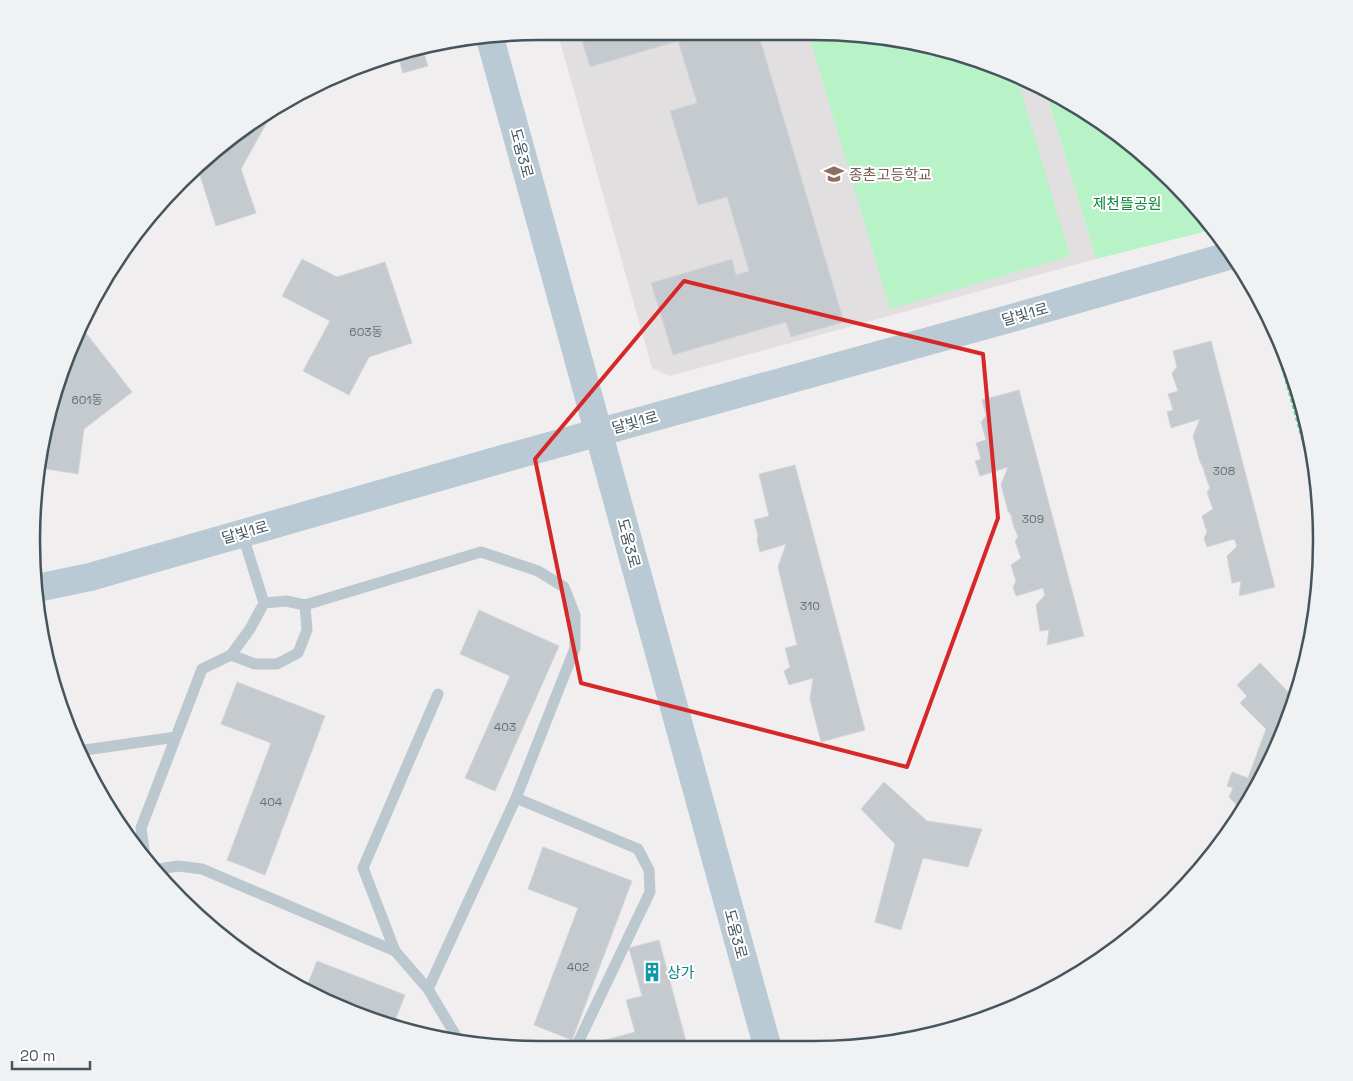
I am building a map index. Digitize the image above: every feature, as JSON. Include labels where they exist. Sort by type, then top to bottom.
[{"type":"street","name":"도움3로","points":[[491,43],[766,1041]]},
{"type":"street","name":"달빛1로","points":[[42,587],[90,577],[598,432],[1003,321],[1225,257]]},
{"type":"lane","points":[[143,846],[141,828],[202,669],[231,655],[250,629],[264,603],[242,533]]},
{"type":"lane","points":[[264,603],[286,600],[305,605],[481,552],[538,571],[564,587],[575,615],[575,648],[516,798],[428,989]]},
{"type":"lane","points":[[231,655],[255,664],[277,664],[298,653],[307,630],[305,605]]},
{"type":"lane","points":[[438,694],[363,868],[395,951],[428,989],[455,1033]]},
{"type":"lane","points":[[86,750],[176,737]]},
{"type":"lane","points":[[516,798],[638,849],[649,870],[650,892],[579,1041]]},
{"type":"lane","points":[[162,869],[178,866],[202,869],[395,951]]},
{"type":"path","points":[[1286,381],[1301,435]]},
{"type":"highlighted area","points":[[684,281],[983,354],[998,518],[907,767],[581,683],[535,459]]},
{"type":"shaded area","name":"종촌고등학교","points":[[560,40],[813,40],[878,44],[942,57],[973,67],[1004,78],[1048,99],[1096,259],[670,376],[652,368]]},
{"type":"green space","points":[[810,40],[878,44],[910,50],[942,57],[1019,85],[1070,256],[890,309]]},
{"type":"green space","name":"제천뜰공원","points":[[1048,99],[1091,124],[1143,164],[1189,210],[1206,231],[1096,259]]},
{"type":"building","points":[[582,40],[760,40],[844,322],[791,337],[786,322],[673,355],[651,283],[732,259],[736,275],[749,271],[727,197],[698,205],[670,111],[697,103],[678,41],[590,67]]},
{"type":"building","points":[[424,54],[428,66],[403,73],[399,61]]},
{"type":"building","points":[[266,122],[241,169],[256,213],[216,226],[200,174],[236,143]]},
{"type":"building","points":[[302,259],[337,277],[385,262],[412,343],[369,357],[349,395],[303,371],[330,321],[282,296]]},
{"type":"building","points":[[86,333],[132,392],[84,429],[78,474],[45,469],[57,411],[78,349]]},
{"type":"building","points":[[1211,341],[1275,587],[1239,596],[1241,581],[1232,583],[1227,556],[1237,546],[1234,539],[1207,547],[1204,538],[1207,532],[1202,516],[1213,509],[1207,492],[1210,488],[1193,436],[1200,419],[1171,428],[1167,412],[1173,410],[1168,394],[1178,391],[1172,373],[1177,367],[1173,351]]},
{"type":"building","points":[[1019,390],[1084,636],[1047,645],[1049,630],[1040,631],[1036,605],[1045,595],[1043,588],[1016,596],[1013,587],[1016,581],[1011,565],[1021,558],[1015,541],[1018,537],[1001,485],[1008,467],[980,476],[975,461],[981,459],[976,443],[986,440],[981,422],[986,416],[982,400]]},
{"type":"building","points":[[795,465],[865,730],[821,742],[810,699],[813,678],[789,685],[784,671],[790,667],[785,648],[797,645],[778,567],[786,544],[760,552],[754,520],[769,516],[759,474]]},
{"type":"building","points":[[479,610],[559,646],[495,791],[465,778],[510,676],[460,654]]},
{"type":"building","points":[[1260,663],[1289,693],[1275,732],[1237,806],[1229,797],[1233,788],[1227,786],[1232,772],[1248,778],[1266,729],[1240,703],[1247,696],[1237,685]]},
{"type":"building","points":[[237,682],[325,716],[265,875],[227,860],[271,743],[221,724]]},
{"type":"building","points":[[884,782],[927,821],[982,829],[968,867],[923,858],[901,930],[875,922],[895,844],[861,809]]},
{"type":"building","points":[[543,847],[632,881],[572,1040],[534,1025],[578,908],[528,889]]},
{"type":"building","name":"상가","points":[[659,940],[686,1041],[602,1041],[635,1032],[626,1000],[642,996],[629,948]]},
{"type":"building","points":[[317,961],[405,995],[396,1019],[349,1003],[308,983]]},
{"type":"place","name":"종촌고등학교","points":[[834,174]]},
{"type":"place","name":"상가","points":[[652,972]]}]
